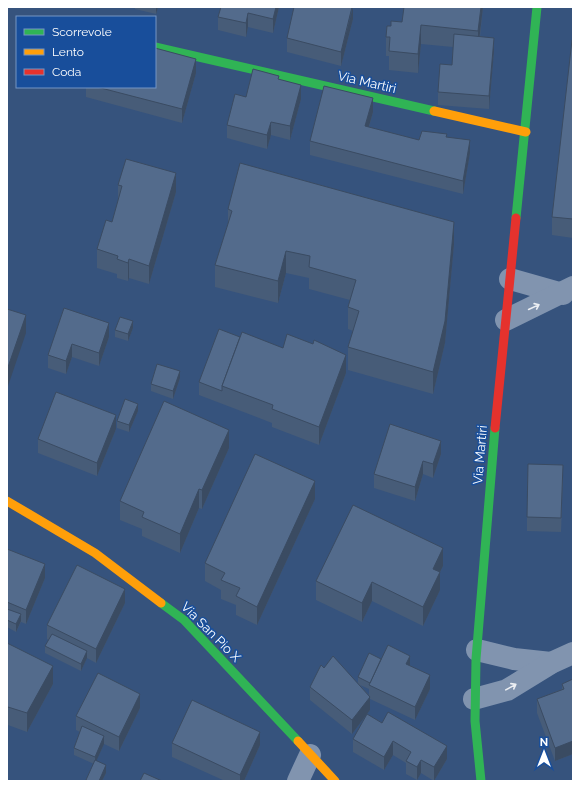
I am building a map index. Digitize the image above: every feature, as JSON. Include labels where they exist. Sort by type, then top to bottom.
[{"type":"street","name":"Via Martiri","points":[[481,781],[476,759],[474,698],[477,650],[506,320],[526,132],[537,7]]},
{"type":"street","name":"Via Martiri","points":[[156,47],[526,132]]},
{"type":"street","points":[[510,279],[568,290]]},
{"type":"street","points":[[506,320],[568,290]]},
{"type":"street","name":"Via San Pio X","points":[[7,501],[94,553],[184,620],[335,781]]},
{"type":"street","points":[[477,650],[514,659],[551,663]]},
{"type":"street","points":[[474,698],[507,690],[551,663],[573,653]]},
{"type":"street","points":[[298,781],[310,755]]},
{"type":"building","points":[[221,7],[276,7],[273,19],[248,13],[246,23],[218,17]]},
{"type":"building","points":[[294,7],[352,7],[341,52],[287,38]]},
{"type":"building","points":[[404,7],[481,7],[478,31],[421,25],[418,54],[389,51],[390,37],[386,37],[387,26],[391,26],[391,21],[402,22]]},
{"type":"building","points":[[454,34],[494,38],[489,96],[438,92],[440,64],[452,65]]},
{"type":"building","points":[[573,40],[573,219],[552,217]]},
{"type":"building","points":[[156,48],[196,59],[182,109],[101,88],[156,88]]},
{"type":"building","points":[[253,69],[279,76],[278,79],[301,85],[290,126],[271,122],[267,135],[227,125],[235,94],[246,97]]},
{"type":"building","points":[[324,86],[373,98],[365,126],[419,140],[422,131],[447,134],[446,137],[470,140],[463,181],[310,141]]},
{"type":"building","points":[[126,159],[176,173],[149,266],[129,259],[128,263],[117,259],[118,256],[97,249],[106,220],[112,222],[122,186],[118,185]]},
{"type":"building","points":[[240,163],[454,222],[445,321],[433,372],[348,347],[359,311],[348,307],[356,280],[309,267],[310,256],[286,251],[278,281],[215,265],[232,211],[228,209]]},
{"type":"building","points":[[64,308],[109,323],[99,353],[72,344],[66,361],[48,355]]},
{"type":"building","points":[[7,309],[26,315],[7,370]]},
{"type":"building","points":[[120,317],[133,321],[128,334],[115,330]]},
{"type":"building","points":[[219,329],[240,337],[222,386],[222,391],[199,382]]},
{"type":"building","points":[[242,332],[283,348],[287,334],[313,344],[314,340],[346,355],[319,427],[272,409],[273,405],[222,386]]},
{"type":"building","points":[[157,364],[180,371],[173,391],[151,384]]},
{"type":"building","points":[[56,392],[116,415],[97,463],[38,439]]},
{"type":"building","points":[[125,399],[138,404],[129,425],[117,421]]},
{"type":"building","points":[[164,401],[229,430],[202,490],[199,489],[180,534],[142,517],[144,512],[120,501]]},
{"type":"building","points":[[390,424],[441,441],[433,464],[423,461],[415,487],[374,474]]},
{"type":"building","points":[[255,454],[315,481],[257,607],[236,596],[240,588],[221,580],[225,573],[205,563]]},
{"type":"building","points":[[528,464],[563,465],[561,518],[527,517]]},
{"type":"building","points":[[353,505],[443,548],[433,569],[440,572],[423,607],[372,582],[362,603],[316,581]]},
{"type":"building","points":[[7,549],[45,564],[26,610],[7,602]]},
{"type":"building","points":[[77,565],[125,589],[96,649],[47,625]]},
{"type":"building","points":[[7,609],[21,614],[16,624],[7,620]]},
{"type":"building","points":[[52,634],[87,651],[81,664],[45,646]]},
{"type":"building","points":[[7,643],[53,666],[27,713],[8,707],[7,710]]},
{"type":"building","points":[[388,645],[410,656],[406,664],[430,675],[415,707],[369,685]]},
{"type":"building","points":[[369,653],[381,659],[370,683],[358,677]]},
{"type":"building","points":[[333,656],[370,697],[352,720],[310,687],[321,665],[324,668]]},
{"type":"building","points":[[98,673],[140,694],[119,737],[76,716]]},
{"type":"building","points":[[573,679],[573,741],[555,748],[537,699],[564,689],[562,684]]},
{"type":"building","points":[[192,700],[260,732],[240,775],[172,743]]},
{"type":"building","points":[[388,712],[447,746],[434,767],[421,760],[417,767],[406,761],[411,752],[393,741],[384,757],[353,739],[367,714],[382,723]]},
{"type":"building","points":[[82,726],[104,736],[95,757],[74,748]]},
{"type":"building","points":[[95,760],[106,765],[99,781],[86,780]]},
{"type":"building","points":[[144,773],[162,781],[140,781]]},
{"type":"traffic: fast","points":[[516,218],[537,7]]},
{"type":"traffic: fast","points":[[156,47],[434,111]]},
{"type":"traffic: fast","points":[[481,781],[475,721],[476,659],[495,428]]},
{"type":"traffic: fast","points":[[161,603],[184,620],[298,741]]},
{"type":"traffic: slow","points":[[434,111],[526,132]]},
{"type":"traffic: slow","points":[[7,501],[95,553],[161,603]]},
{"type":"traffic: slow","points":[[298,741],[335,781]]},
{"type":"traffic: jam","points":[[495,428],[516,218]]}]
